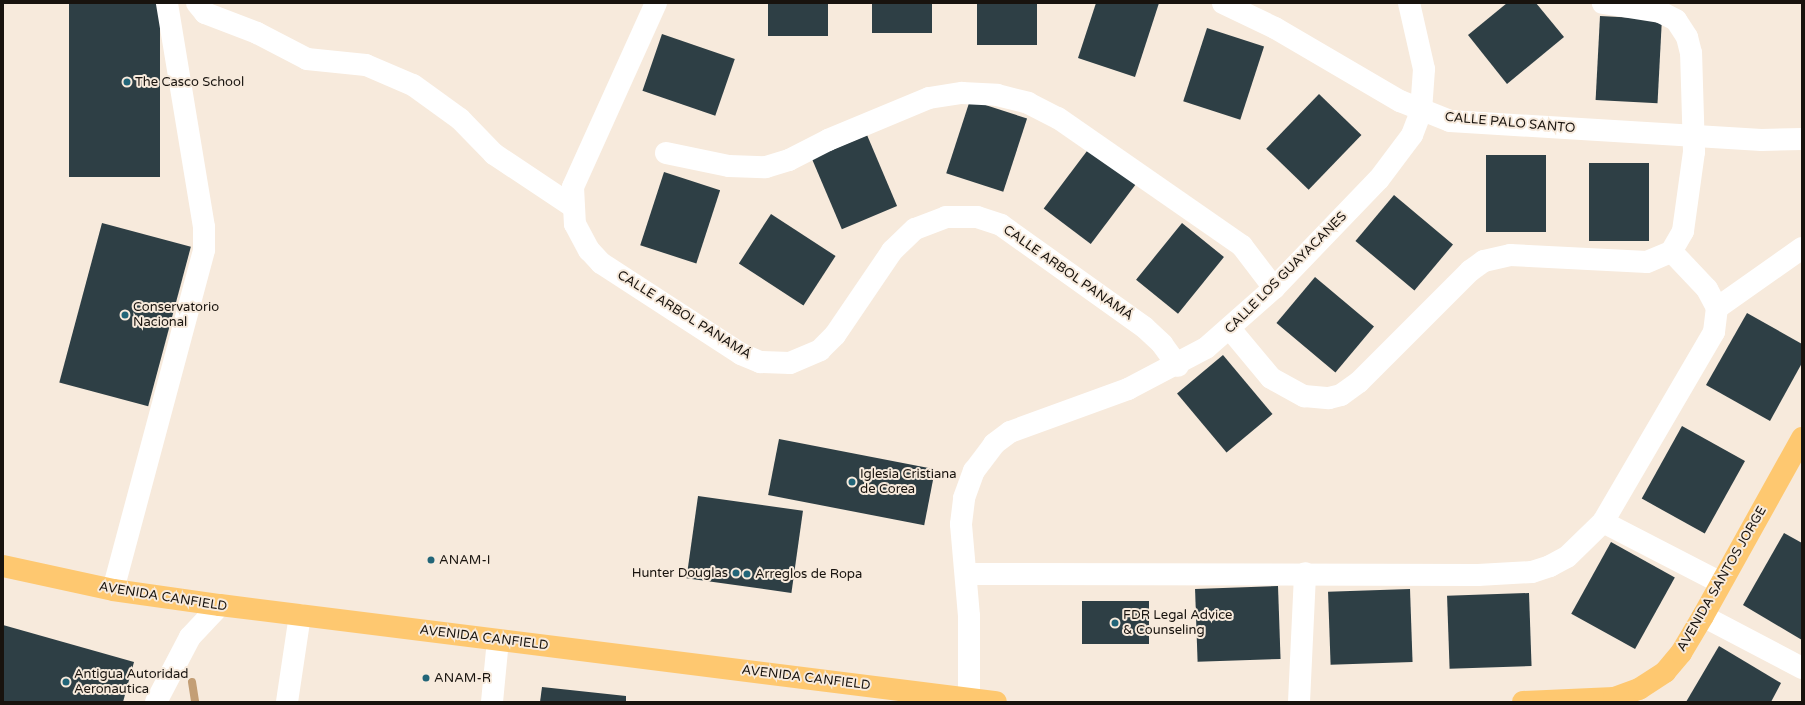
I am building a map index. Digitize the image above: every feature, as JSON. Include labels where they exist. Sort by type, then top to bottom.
[{"type":"main road","name":"AVENIDA SANTOS JORGE","points":[[1523,702],[1594,701],[1614,698],[1640,689],[1673,662],[1703,616],[1802,438]]},
{"type":"main road","name":"AVENIDA CANFIELD","points":[[3,566],[113,590],[220,606],[968,700]]},
{"type":"main road","points":[[968,700],[996,702]]},
{"type":"street","points":[[113,590],[204,250],[204,227],[167,3]]},
{"type":"street","points":[[197,3],[205,13],[257,32],[307,59],[366,65],[413,85],[460,119],[494,154],[572,206]]},
{"type":"street","name":"CALLE ARBOL PANAMÁ","points":[[656,3],[578,171],[572,206],[580,237],[601,263],[741,354],[760,362],[790,363],[820,350],[835,335],[903,238],[929,222],[962,215],[990,221],[1015,235],[1144,327],[1162,344],[1178,366]]},
{"type":"street","name":"CALLE PALO SANTO","points":[[1223,3],[1275,28],[1421,111],[1450,121],[1694,136],[1802,139]]},
{"type":"street","name":"CALLE LOS GUAYACANES","points":[[968,700],[966,574],[961,524],[964,498],[974,471],[994,444],[1027,424],[1128,389],[1178,366],[1231,330],[1274,288],[1399,155],[1412,135],[1421,111],[1424,69],[1409,3]]},
{"type":"street","points":[[1231,330],[1271,378],[1304,396],[1330,398],[1341,395],[1359,382],[1470,271],[1484,261],[1510,255],[1647,262],[1672,252],[1683,232],[1694,136],[1691,53],[1684,30],[1676,20],[1660,12],[1603,3]]},
{"type":"street","points":[[666,153],[730,166],[766,167],[789,160],[828,140],[929,98],[962,93],[997,95],[1050,113],[1242,246],[1274,288]]},
{"type":"street","points":[[1717,308],[1802,248]]},
{"type":"street","points":[[966,574],[1305,573],[1478,575],[1532,572],[1567,557],[1603,522],[1714,332],[1717,308],[1707,289],[1672,252]]},
{"type":"street","points":[[1603,522],[1721,583]]},
{"type":"street","points":[[1299,702],[1305,573]]},
{"type":"street","points":[[156,702],[190,637],[220,606]]},
{"type":"street","points":[[287,702],[300,615]]},
{"type":"street","points":[[1703,616],[1802,668]]},
{"type":"street","points":[[492,702],[498,640]]},
{"type":"building","name":"The Casco School","points":[[69,3],[160,3],[160,177],[69,177]]},
{"type":"building","points":[[768,3],[828,3],[828,36],[768,36]]},
{"type":"building","points":[[872,3],[932,3],[932,33],[872,33]]},
{"type":"building","points":[[977,3],[1037,3],[1037,45],[977,45]]},
{"type":"building","points":[[1096,3],[1159,3],[1135,77],[1078,58]]},
{"type":"building","points":[[1507,3],[1536,3],[1564,37],[1507,84],[1468,35]]},
{"type":"building","points":[[1600,16],[1662,19],[1658,103],[1596,100]]},
{"type":"building","points":[[1207,28],[1264,47],[1240,120],[1183,101]]},
{"type":"building","points":[[662,34],[735,59],[715,116],[642,91]]},
{"type":"building","points":[[1319,94],[1361,135],[1309,190],[1266,149]]},
{"type":"building","points":[[970,100],[1027,119],[1003,192],[946,173]]},
{"type":"building","points":[[867,135],[897,206],[842,229],[812,158]]},
{"type":"building","points":[[1090,147],[1137,183],[1091,244],[1044,208]]},
{"type":"building","points":[[1486,155],[1546,155],[1546,232],[1486,232]]},
{"type":"building","points":[[1589,163],[1649,163],[1649,241],[1589,241]]},
{"type":"building","points":[[664,172],[720,190],[696,263],[640,245]]},
{"type":"building","points":[[1394,195],[1453,244],[1414,290],[1355,241]]},
{"type":"building","points":[[771,214],[836,256],[803,305],[739,263]]},
{"type":"building","name":"Conservatorio Nacional","points":[[102,223],[191,247],[148,406],[59,382]]},
{"type":"building","points":[[1182,223],[1224,257],[1178,314],[1136,280]]},
{"type":"building","points":[[1315,277],[1374,326],[1335,372],[1276,323]]},
{"type":"building","points":[[1747,313],[1802,344],[1802,363],[1770,421],[1706,385]]},
{"type":"building","points":[[1223,355],[1272,414],[1227,453],[1177,394]]},
{"type":"building","points":[[1682,426],[1745,461],[1705,533],[1642,499]]},
{"type":"building","name":"Iglesia Cristiana de Corea","points":[[779,439],[935,469],[924,525],[768,495]]},
{"type":"building","points":[[698,496],[803,511],[791,593],[686,578]]},
{"type":"building","points":[[1784,533],[1802,543],[1802,640],[1743,605]]},
{"type":"building","points":[[1611,542],[1675,577],[1635,649],[1571,614]]},
{"type":"building","points":[[1278,586],[1281,659],[1198,662],[1195,589]]},
{"type":"building","points":[[1410,589],[1413,662],[1331,665],[1328,592]]},
{"type":"building","points":[[1529,593],[1532,666],[1450,669],[1447,596]]},
{"type":"building","name":"FDR Legal Advice & Counseling","points":[[1082,601],[1149,601],[1149,644],[1082,644]]},
{"type":"building","name":"Antigua Autoridad Aeronautica","points":[[3,625],[134,662],[123,702],[3,702]]},
{"type":"building","points":[[1719,646],[1781,683],[1771,702],[1686,702]]},
{"type":"building","points":[[542,687],[626,696],[626,702],[540,702]]},
{"type":"waterway","points":[[192,682],[195,702]]},
{"type":"place","name":"The Casco School","points":[[127,82]]},
{"type":"place","name":"Conservatorio Nacional","points":[[125,315]]},
{"type":"place","name":"Iglesia Cristiana de Corea","points":[[852,482]]},
{"type":"place","name":"ANAM-I","points":[[431,560]]},
{"type":"place","name":"Hunter Douglas","points":[[736,573]]},
{"type":"place","name":"Arreglos de Ropa","points":[[747,574]]},
{"type":"place","name":"FDR Legal Advice & Counseling","points":[[1115,623]]},
{"type":"place","name":"ANAM-R","points":[[426,678]]},
{"type":"place","name":"Antigua Autoridad Aeronautica","points":[[66,682]]}]
